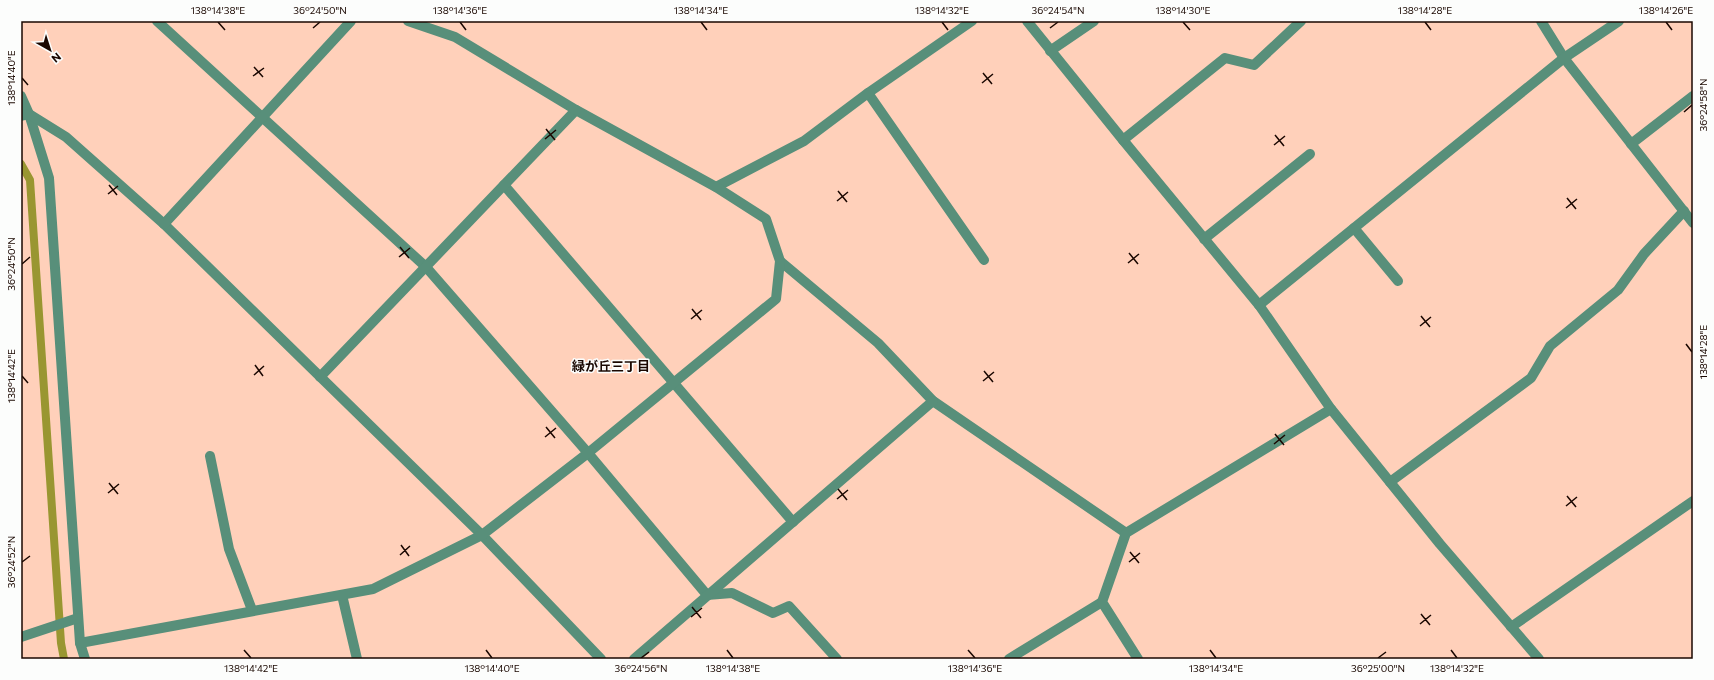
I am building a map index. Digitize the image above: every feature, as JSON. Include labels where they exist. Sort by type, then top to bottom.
[{"type":"street","points":[[157,21],[426,267],[588,453],[707,595]]},
{"type":"street","points":[[164,224],[351,21]]},
{"type":"street","points":[[80,643],[252,610],[373,589],[482,535],[588,453],[776,299],[780,262],[766,219],[716,187],[576,110],[455,37],[408,21]]},
{"type":"street","points":[[716,187],[804,141],[868,93],[972,21]]},
{"type":"street","points":[[1027,21],[1258,305],[1331,410],[1440,544],[1511,627],[1533,657]]},
{"type":"street","points":[[1050,50],[1094,21]]},
{"type":"street","points":[[1123,140],[1225,58],[1254,64],[1301,21]]},
{"type":"street","points":[[1541,21],[1564,58],[1693,223]]},
{"type":"street","points":[[1258,305],[1564,58],[1619,21]]},
{"type":"street","points":[[868,93],[984,260]]},
{"type":"street","points":[[21,96],[25,115],[49,178],[75,619],[85,659]]},
{"type":"street","points":[[1631,144],[1693,96]]},
{"type":"street","points":[[320,377],[576,110]]},
{"type":"street","points":[[25,115],[66,137],[164,224],[482,535],[597,658]]},
{"type":"street","points":[[1204,239],[1310,154]]},
{"type":"street","points":[[504,185],[793,522]]},
{"type":"street","points":[[1390,482],[1531,378],[1550,346],[1618,290],[1644,254],[1684,211]]},
{"type":"street","points":[[1354,228],[1398,281]]},
{"type":"street","points":[[780,262],[878,343],[933,401],[1126,533]]},
{"type":"street","points":[[634,659],[933,401]]},
{"type":"street","points":[[1009,659],[1102,602],[1126,533],[1331,410]]},
{"type":"street","points":[[210,456],[229,549],[252,610]]},
{"type":"street","points":[[1511,627],[1693,501]]},
{"type":"street","points":[[707,595],[732,593],[773,613],[789,606],[836,659]]},
{"type":"street","points":[[342,595],[357,659]]},
{"type":"street","points":[[1102,602],[1138,659]]},
{"type":"street","points":[[21,637],[75,619]]},
{"type":"waterway","points":[[21,164],[30,180],[61,643],[64,659]]},
{"type":"district","name":"緑が丘三丁目","points":[[611,366]]}]
